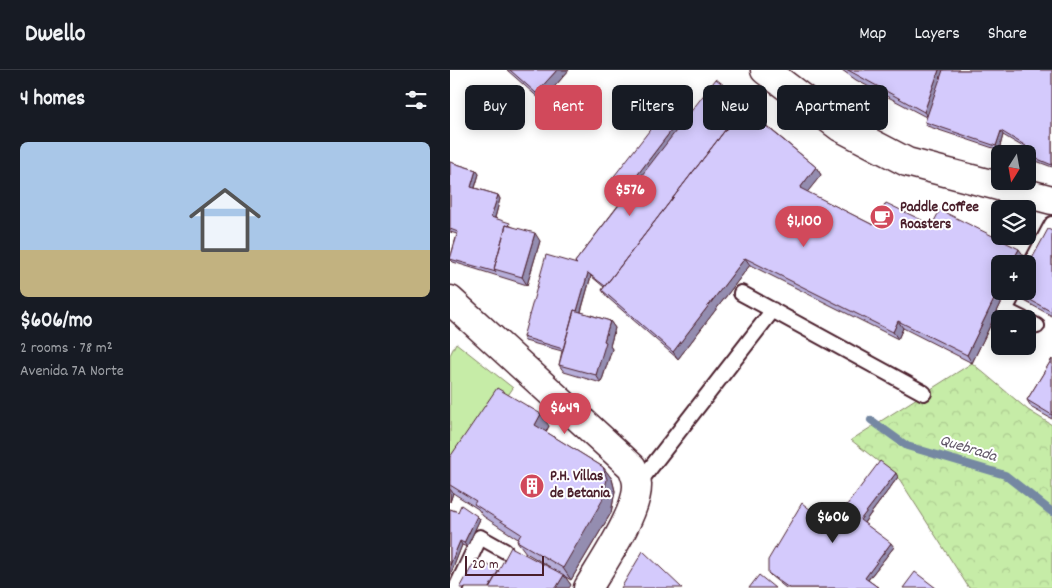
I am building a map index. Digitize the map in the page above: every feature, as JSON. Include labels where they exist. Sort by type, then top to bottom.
[{"type":"street","points":[[765,70],[840,127],[907,162],[1052,200]]},
{"type":"street","points":[[450,300],[632,466],[638,484],[636,499],[588,588]]},
{"type":"lane","points":[[1035,255],[1052,224]]},
{"type":"lane","points":[[741,293],[924,393]]},
{"type":"lane","points":[[638,484],[773,310]]},
{"type":"lane","points":[[456,588],[480,537],[506,551]]},
{"type":"green space","points":[[456,343],[513,388],[450,481],[450,355]]},
{"type":"green space","points":[[972,363],[1028,410],[1052,425],[1052,588],[969,588],[898,477],[851,440]]},
{"type":"building","points":[[510,70],[557,70],[543,85],[535,85],[535,92]]},
{"type":"building","points":[[848,70],[939,70],[924,112],[888,92],[888,85],[875,85]]},
{"type":"building","points":[[943,70],[1052,70],[1052,165],[1036,158],[1036,145],[1024,145],[1001,131],[996,145],[993,145],[925,122]]},
{"type":"building","points":[[716,79],[724,85],[711,85]]},
{"type":"building","points":[[703,96],[703,130],[725,130],[605,286],[588,273],[577,311],[574,310],[563,349],[523,337],[546,255],[577,264],[575,262],[677,130],[693,130],[693,109]]},
{"type":"building","points":[[767,127],[816,167],[800,188],[873,225],[886,203],[932,225],[940,210],[991,235],[991,245],[1011,245],[1019,249],[1016,255],[991,255],[991,300],[994,300],[967,355],[898,321],[893,332],[745,258],[673,352],[602,290],[725,130],[767,130]]},
{"type":"building","points":[[650,130],[672,130],[622,195],[608,184]]},
{"type":"building","points":[[450,162],[476,170],[471,187],[498,195],[491,217],[510,223],[509,226],[506,225],[494,269],[496,272],[450,259],[458,232],[450,229]]},
{"type":"building","points":[[506,225],[535,233],[522,277],[494,269]]},
{"type":"building","points":[[1048,229],[1052,231],[1052,312],[1030,300],[1036,300],[1036,255],[1034,255]]},
{"type":"building","points":[[574,310],[610,321],[596,375],[559,365]]},
{"type":"building","points":[[1052,359],[1052,415],[1027,400]]},
{"type":"building","name":"P.H. Villas de Betania","points":[[497,388],[541,414],[535,425],[603,467],[607,479],[602,501],[563,568],[517,541],[521,534],[474,504],[476,501],[450,485],[450,457]]},
{"type":"building","points":[[880,461],[896,473],[860,520],[891,543],[865,578],[879,588],[789,588],[768,573],[768,560],[802,503],[831,526]]},
{"type":"building","points":[[461,505],[477,516],[464,543],[460,541],[450,565],[450,509],[458,512]]},
{"type":"building","points":[[511,547],[564,575],[556,588],[489,588]]},
{"type":"building","points":[[643,551],[682,588],[621,588]]},
{"type":"building","points":[[476,559],[499,571],[489,588],[460,588]]},
{"type":"building","points":[[915,572],[936,588],[903,588]]},
{"type":"building","points":[[759,575],[775,588],[749,588]]},
{"type":"waterway","name":"Quebrada","points":[[871,420],[907,446],[1005,475],[1052,512]]},
{"type":"place","name":"Paddle Coffee Roasters","points":[[882,217]]},
{"type":"place","name":"P.H. Villas de Betania","points":[[532,486]]}]
